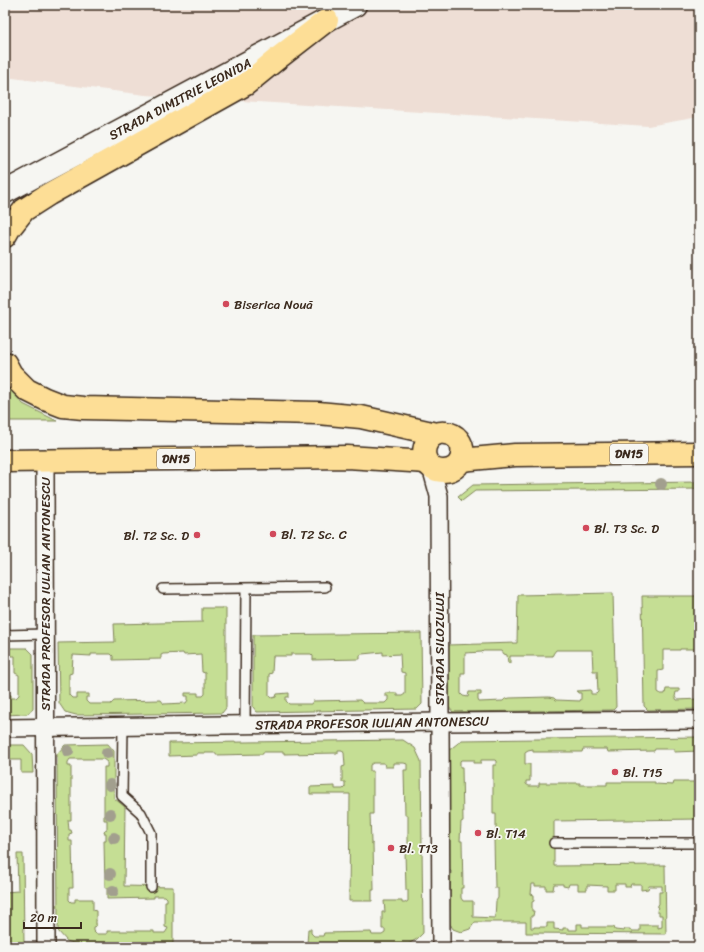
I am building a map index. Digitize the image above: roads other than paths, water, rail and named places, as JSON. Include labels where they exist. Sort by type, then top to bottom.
[{"type":"main road","name":"STRADA DIMITRIE LEONIDA","points":[[5,192],[355,5]]},
{"type":"main road","points":[[5,236],[24,210],[49,194],[246,84],[327,20]]},
{"type":"main road","points":[[5,363],[10,374],[26,390],[63,406],[318,413],[361,417],[430,452]]},
{"type":"main road","name":"DN15","points":[[5,461],[347,457],[430,452],[445,432],[454,436],[459,456]]},
{"type":"main road","name":"DN15","points":[[430,452],[439,471],[448,471],[459,456]]},
{"type":"main road","name":"DN15","points":[[459,456],[699,453]]},
{"type":"street","name":"STRADA SILOZULUI","points":[[430,452],[439,496],[441,947]]},
{"type":"street","points":[[439,496],[459,456]]},
{"type":"street","name":"STRADA PROFESOR IULIAN ANTONESCU","points":[[45,460],[46,947]]},
{"type":"street","name":"STRADA PROFESOR IULIAN ANTONESCU","points":[[5,728],[699,720]]},
{"type":"lane","points":[[163,589],[325,587]]},
{"type":"lane","points":[[245,725],[246,588]]},
{"type":"lane","points":[[5,635],[46,634]]},
{"type":"lane","points":[[123,726],[122,796],[141,813],[151,833],[151,887]]},
{"type":"lane","points":[[554,843],[699,843]]},
{"type":"place","name":"Biserica Nouă","points":[[226,304]]},
{"type":"place","name":"Bl. T3 Sc. D","points":[[586,528]]},
{"type":"place","name":"Bl. T2 Sc. C","points":[[273,534]]},
{"type":"place","name":"Bl. T2 Sc. D","points":[[197,535]]},
{"type":"place","name":"Bl. T15","points":[[615,772]]},
{"type":"place","name":"Bl. T14","points":[[478,833]]},
{"type":"place","name":"Bl. T13","points":[[391,848]]}]
